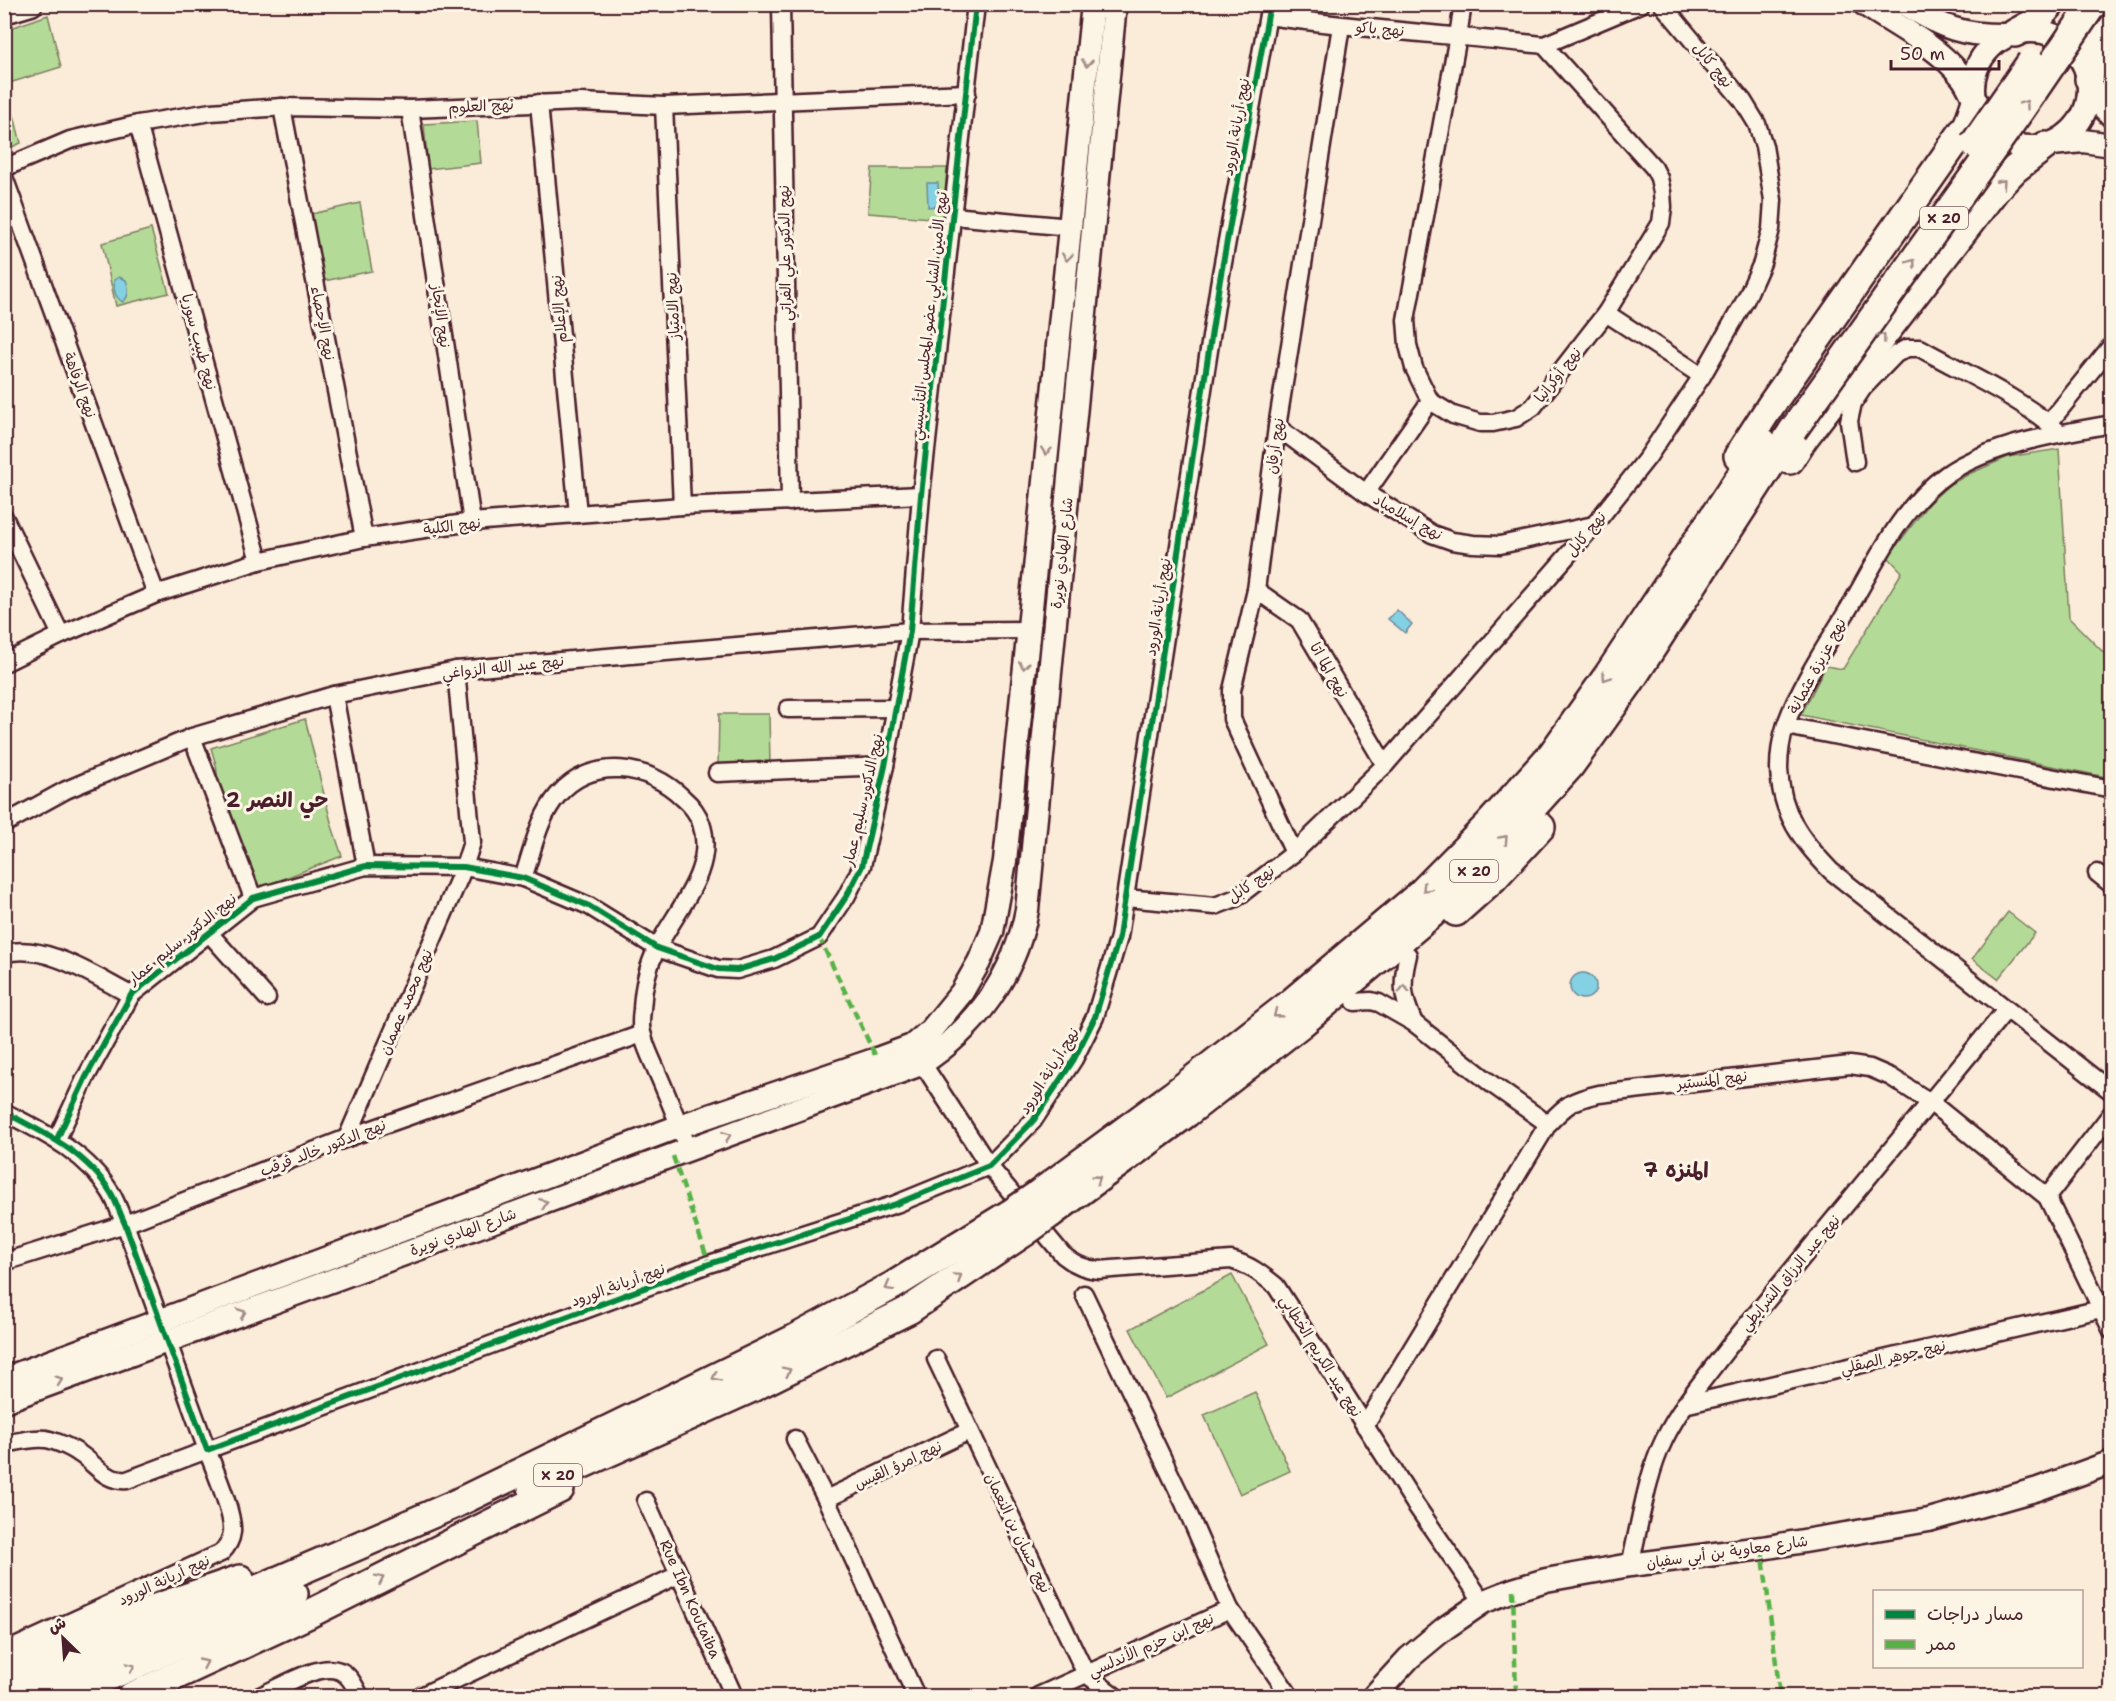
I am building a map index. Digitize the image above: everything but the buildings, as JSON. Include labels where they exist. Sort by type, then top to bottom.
[{"type":"highway","points":[[2011,34],[2035,22],[2051,4]]},
{"type":"highway","name":"X 20","points":[[1044,1204],[1173,1095],[1278,1013],[1420,894],[1488,825],[1552,754],[1640,647],[1786,424],[2071,4]]},
{"type":"highway","name":"X 20","points":[[1786,424],[2022,108],[2093,4]]},
{"type":"highway","points":[[2090,82],[2098,44],[2112,15]]},
{"type":"highway","points":[[1640,647],[1686,536],[1771,405],[1968,124],[1974,101]]},
{"type":"highway","points":[[1640,647],[1728,558],[1804,438],[1976,214],[2014,169],[2048,145]]},
{"type":"highway","name":"X 20","points":[[15,1696],[69,1686],[748,1390],[909,1310],[1018,1222],[1187,1113],[1300,1024],[1433,912],[1506,837],[1570,766],[1628,685],[1640,647]]},
{"type":"highway","points":[[1187,1113],[1355,1002],[1494,878],[1545,822],[1628,685]]},
{"type":"highway","name":"X 20","points":[[69,1686],[609,1430],[824,1323],[1018,1222]]},
{"type":"highway","points":[[132,1696],[309,1614],[555,1492],[748,1390]]},
{"type":"highway","points":[[4,1683],[447,1494],[609,1430]]},
{"type":"highway","points":[[4,1672],[141,1613],[267,1570]]},
{"type":"main road","points":[[5,9],[31,4]]},
{"type":"main road","name":"شارع الهادي نويرة","points":[[4,1379],[164,1331],[689,1150],[916,1055],[931,1030],[962,992],[979,962],[992,932],[1005,861],[1093,4]]},
{"type":"main road","name":"شارع الهادي نويرة","points":[[4,1401],[164,1331],[680,1126],[877,1059],[942,1050],[982,1010],[1015,956],[1023,933],[1027,910],[1115,4]]},
{"type":"main road","points":[[1864,4],[1950,64],[1964,79],[1982,120],[1994,134],[2009,143],[2027,147],[2083,141],[2112,145]]},
{"type":"main road","points":[[1905,4],[1932,21],[1955,31],[1981,36],[2034,30],[2054,35],[2070,45],[2083,60],[2096,97],[2112,116]]},
{"type":"main road","points":[[1974,101],[1974,79],[1980,61],[1992,46],[2011,34]]},
{"type":"main road","points":[[2048,145],[2067,135],[2080,121],[2088,103],[2090,82]]},
{"type":"main road","name":"شارع معاوية بن أبي سفيان","points":[[1374,1696],[1409,1658],[1444,1628],[1483,1602],[1513,1590],[1546,1580],[1630,1565],[1762,1548],[1929,1521],[2038,1489],[2112,1462]]},
{"type":"street","name":"نهج الدكتور علي الفراتي","points":[[781,4],[790,502]]},
{"type":"street","name":"نهج الأمين الشابي عضو المجلس التأسيسي","points":[[910,631],[921,495],[976,4]]},
{"type":"street","points":[[1366,493],[1430,401],[1414,368],[1408,345],[1406,320],[1463,4]]},
{"type":"street","points":[[1458,36],[1544,45],[1641,4]]},
{"type":"street","name":"نهج كابل","points":[[1125,898],[1215,906],[1236,898],[1294,853],[1385,765],[1594,525],[1648,457],[1702,376],[1746,299],[1762,263],[1771,229],[1773,200],[1764,146],[1757,124],[1743,101],[1662,4]]},
{"type":"street","name":"نهج باكو","points":[[1269,10],[1341,26],[1458,36]]},
{"type":"street","name":"نهج أريانة الورود","points":[[4,1444],[28,1439],[46,1439],[79,1453],[105,1475],[116,1481],[127,1480],[709,1264],[896,1204],[989,1166],[1033,1121],[1074,1059],[1095,1017],[1111,970],[1119,937],[1220,285],[1269,10]]},
{"type":"street","name":"نهج أرفان","points":[[1294,853],[1232,719],[1232,690],[1256,590],[1277,427],[1341,26]]},
{"type":"street","name":"نهج أوكرانيا","points":[[1430,401],[1453,416],[1493,423],[1515,418],[1533,407],[1606,313],[1660,223],[1663,207],[1659,178],[1636,147],[1544,45]]},
{"type":"street","name":"نهج العلوم","points":[[4,168],[70,140],[138,124],[211,112],[282,107],[410,109],[581,102],[664,106],[967,93]]},
{"type":"street","name":"نهج الإعلام","points":[[539,103],[578,514]]},
{"type":"street","name":"نهج الامتياز","points":[[664,106],[682,506]]},
{"type":"street","name":"نهج الإحصاء","points":[[282,107],[364,538]]},
{"type":"street","name":"نهج الإنجاز","points":[[410,109],[471,522]]},
{"type":"street","name":"نهج طبيب سوريا","points":[[138,124],[259,561]]},
{"type":"street","name":"نهج الرفاهة","points":[[4,177],[156,594]]},
{"type":"street","points":[[953,216],[1070,227]]},
{"type":"street","points":[[1606,313],[1702,376]]},
{"type":"street","points":[[1855,462],[1849,421],[1853,403],[1863,388],[1896,354],[1907,348],[1920,348],[2007,396],[2055,428],[2112,345]]},
{"type":"street","name":"نهج عزيزة عثمانة","points":[[2112,424],[2055,428],[1979,456],[1947,474],[1920,498],[1898,525],[1811,671],[1786,726],[1780,749],[1779,770],[1783,801],[1793,825],[1807,846],[1831,871],[2112,1092]]},
{"type":"street","name":"نهج إسلامباد","points":[[1277,427],[1366,493],[1432,534],[1452,541],[1500,544],[1594,525]]},
{"type":"street","name":"نهج الكلية","points":[[4,663],[61,635],[156,594],[259,561],[364,538],[471,522],[682,506],[921,495]]},
{"type":"street","points":[[4,517],[61,635]]},
{"type":"street","name":"نهج الما اتا","points":[[1256,590],[1299,620],[1385,765]]},
{"type":"street","name":"نهج عبد الله الزواغي","points":[[4,824],[66,790],[192,737],[334,695],[456,670],[910,631],[1027,630]]},
{"type":"street","name":"نهج الدكتور سليم عمار","points":[[57,1139],[86,1077],[131,995],[254,898],[366,866],[464,867],[523,878],[589,906],[657,948],[718,969],[737,970],[774,959],[819,937],[846,897],[862,866],[885,766],[910,631]]},
{"type":"street","name":"نهج محمد عصمان","points":[[347,1138],[464,867],[472,842],[456,670]]},
{"type":"street","points":[[334,695],[366,866]]},
{"type":"street","points":[[788,709],[896,708]]},
{"type":"street","points":[[1786,726],[2112,789]]},
{"type":"street","points":[[192,737],[254,898]]},
{"type":"street","points":[[717,772],[885,766]]},
{"type":"street","points":[[523,878],[544,814],[559,794],[579,778],[602,769],[627,768],[649,774],[671,786],[689,804],[701,823],[705,848],[699,874],[657,948],[647,975],[642,1010],[642,1034],[689,1150]]},
{"type":"street","points":[[2097,873],[2112,885]]},
{"type":"street","points":[[209,933],[267,998]]},
{"type":"street","points":[[4,954],[30,952],[55,957],[131,995]]},
{"type":"street","points":[[1408,955],[1403,985],[1404,1001],[1414,1023]]},
{"type":"street","points":[[1355,1002],[1379,1003],[1414,1023],[1493,1085],[1548,1124]]},
{"type":"street","name":"نهج عبد الرزاق الشرايطي","points":[[1630,1565],[1652,1473],[1663,1441],[1684,1405],[1727,1349],[2006,1010]]},
{"type":"street","name":"نهج الدكتور خالد قرقب","points":[[4,1262],[125,1224],[347,1138],[642,1034]]},
{"type":"street","name":"نهج عبد الكريم الخطابي","points":[[916,1055],[989,1166],[1063,1255],[1073,1263],[1086,1269],[1099,1270],[1231,1260],[1256,1269],[1276,1286],[1415,1504],[1483,1602]]},
{"type":"street","name":"نهج المنستير","points":[[1365,1426],[1548,1124],[1566,1105],[1599,1094],[1850,1065],[1870,1068],[1891,1077],[1930,1102],[2047,1197],[2112,1331]]},
{"type":"street","points":[[4,1112],[57,1139],[91,1167],[112,1194],[164,1331]]},
{"type":"street","points":[[2047,1197],[2112,1113]]},
{"type":"street","points":[[1084,1294],[1184,1503],[1230,1609],[1290,1696]]},
{"type":"street","name":"نهج جوهر الصقلي","points":[[1684,1405],[2101,1309]]},
{"type":"street","name":"نهج أريانة الورود","points":[[4,1652],[221,1553],[229,1544],[232,1531],[226,1500],[164,1331]]},
{"type":"street","name":"نهج حسان بن النعمان","points":[[936,1359],[1086,1674],[1115,1696]]},
{"type":"street","name":"نهج امرؤ القيس","points":[[826,1499],[969,1431]]},
{"type":"street","points":[[795,1438],[826,1499],[916,1696]]},
{"type":"street","name":"Rue Ibn Koutaiba","points":[[646,1501],[735,1696]]},
{"type":"street","points":[[421,1696],[678,1575]]},
{"type":"street","name":"نهج ابن حزم الأندلسي","points":[[1038,1696],[1230,1609]]},
{"type":"street","points":[[260,1696],[317,1670],[328,1668],[340,1671],[350,1678],[360,1696]]},
{"type":"green space","points":[[48,15],[61,67],[6,84],[21,143],[5,150],[5,30]]},
{"type":"green space","points":[[477,121],[481,163],[428,169],[424,124]]},
{"type":"green space","points":[[872,168],[947,168],[943,219],[868,213]]},
{"type":"green space","points":[[360,203],[372,271],[319,282],[307,215]]},
{"type":"green space","points":[[151,229],[169,293],[116,306],[102,243]]},
{"type":"green space","points":[[2059,449],[2069,618],[2111,660],[2111,778],[1801,715],[1826,666],[1843,669],[1902,572],[1888,557],[1929,503],[1949,485],[2008,457]]},
{"type":"green space","points":[[719,714],[769,714],[770,764],[718,766]]},
{"type":"green space","points":[[305,719],[332,826],[342,856],[257,889],[220,796],[211,748]]},
{"type":"green space","points":[[2008,912],[2035,933],[1998,979],[1972,959]]},
{"type":"green space","points":[[1232,1275],[1269,1344],[1166,1398],[1130,1329]]},
{"type":"green space","points":[[1255,1392],[1290,1471],[1240,1494],[1204,1415]]},
{"type":"water","points":[[927,183],[938,183],[939,206],[928,207]]},
{"type":"water","points":[[119,277],[126,280],[128,286],[128,295],[123,302],[114,290],[114,280]]},
{"type":"water","points":[[1397,610],[1412,624],[1405,633],[1388,619]]},
{"type":"water","points":[[1583,973],[1592,977],[1596,986],[1592,995],[1583,999],[1574,995],[1570,986],[1574,977]]},
{"type":"marked path","points":[[819,937],[877,1059]]},
{"type":"marked path","points":[[673,1156],[709,1264]]},
{"type":"marked path","points":[[1762,1548],[1780,1696]]},
{"type":"marked path","points":[[1513,1590],[1516,1696]]},
{"type":"cycle path","points":[[57,1139],[86,1077],[131,995],[253,898],[366,866],[464,867],[523,878],[589,906],[657,948],[718,969],[737,970],[774,959],[819,937],[846,897],[862,866],[885,766],[910,631],[921,495],[976,4]]},
{"type":"cycle path","points":[[4,1112],[64,1145],[90,1166],[111,1193],[125,1224],[207,1450],[709,1264],[896,1204],[989,1166],[1033,1121],[1074,1059],[1095,1017],[1119,937],[1219,285],[1270,4]]},
{"type":"district","name":"حي النصر 2","points":[[277,800]]},
{"type":"district","name":"المنزه 7","points":[[1676,1170]]}]
